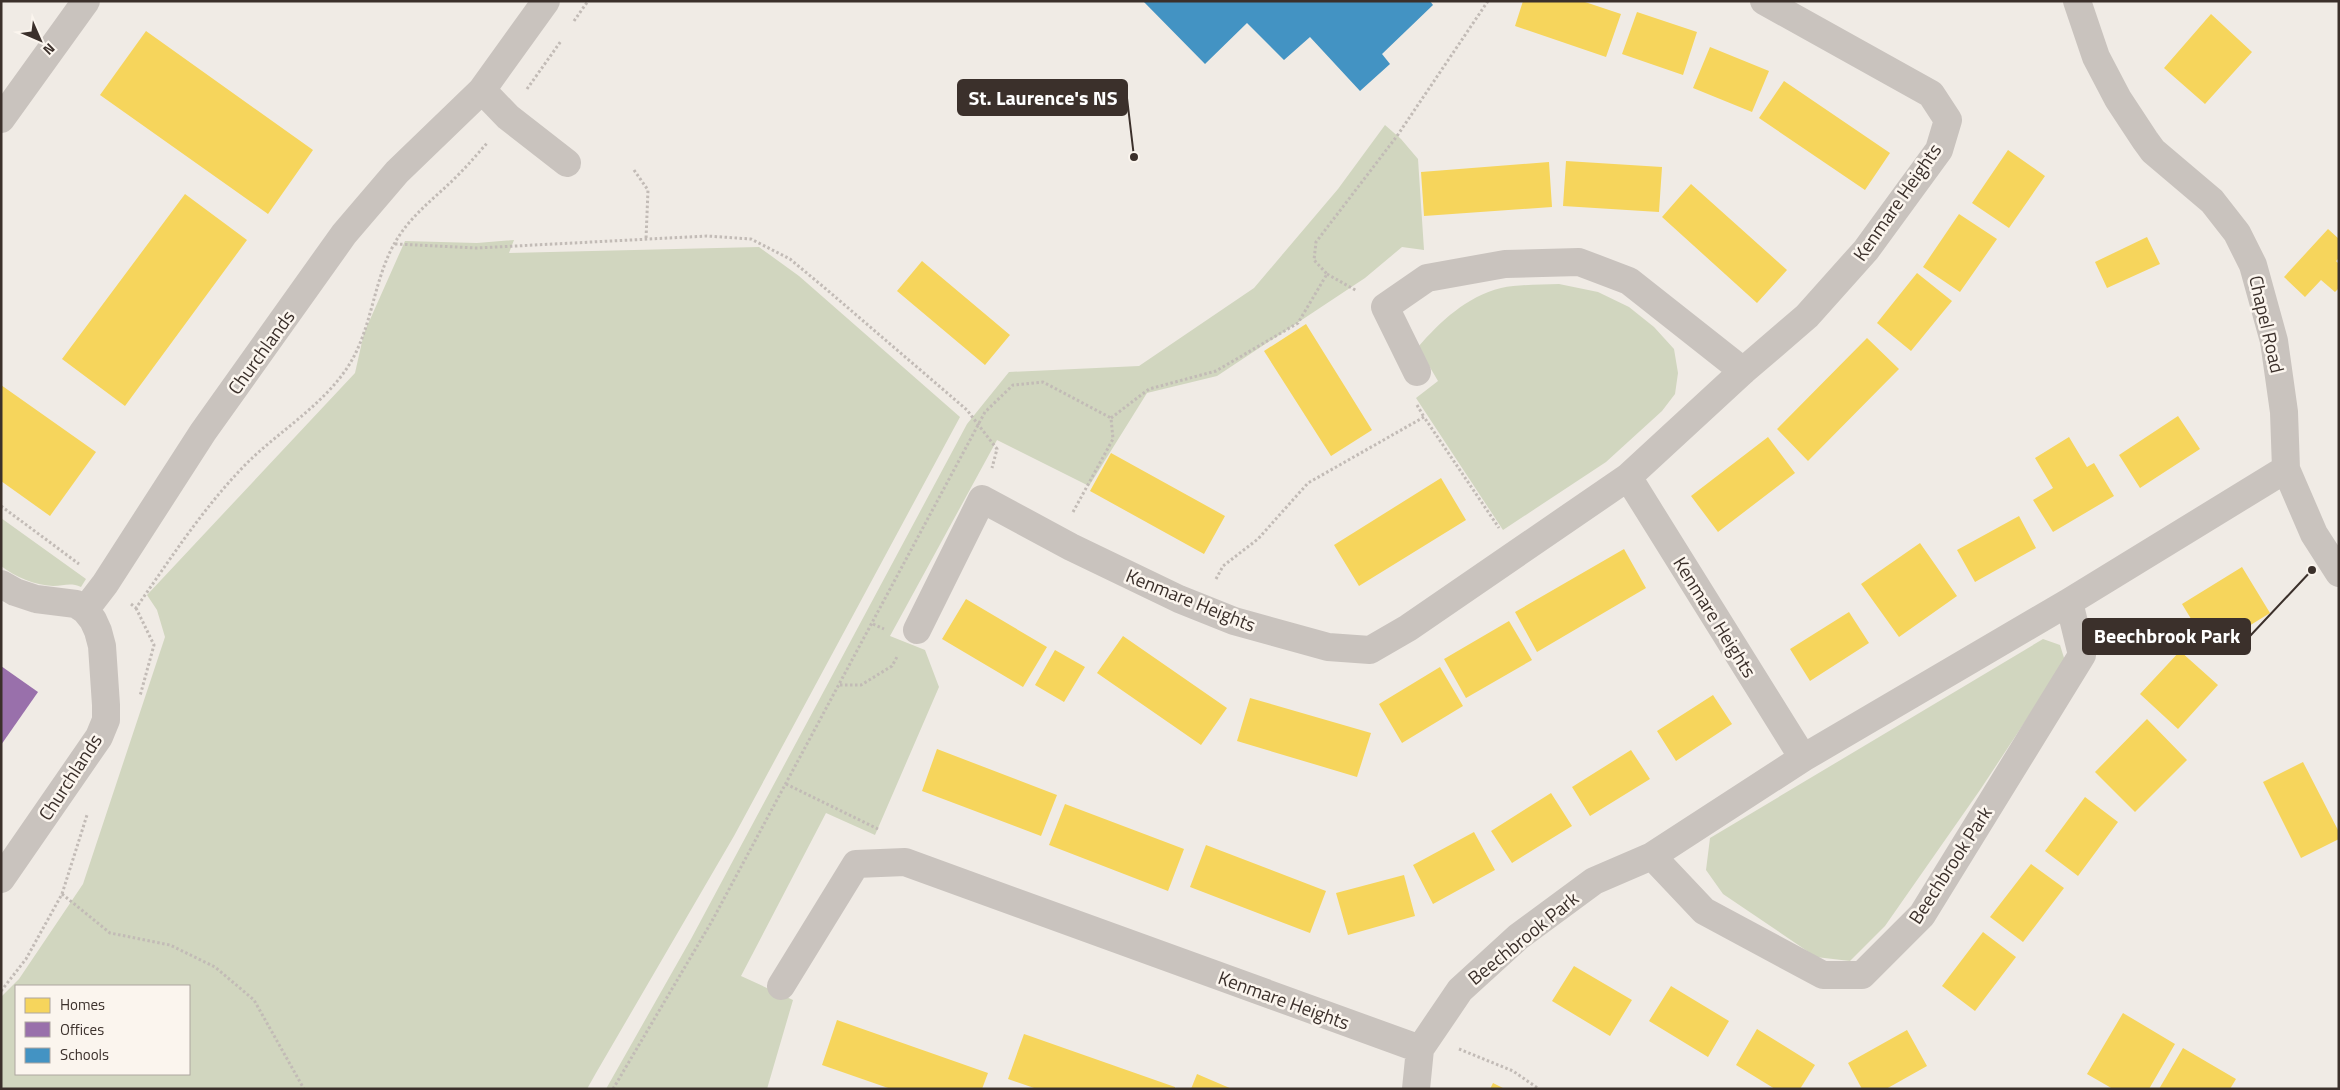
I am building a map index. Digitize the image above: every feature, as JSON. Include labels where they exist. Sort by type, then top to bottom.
[{"type":"street","points":[[1,119],[86,1]]},
{"type":"street","name":"Churchlands","points":[[1,879],[86,756],[106,720],[102,646],[98,631],[85,610],[105,584],[203,432],[344,234],[397,172],[482,90],[546,1]]},
{"type":"street","name":"Kenmare Heights","points":[[982,499],[1058,540],[1200,608],[1234,622],[1328,647],[1370,650],[1408,628],[1628,477],[1743,371],[1808,316],[1866,250],[1939,150],[1948,120],[1931,94],[1764,1]]},
{"type":"street","name":"Chapel Road","points":[[2076,1],[2096,57],[2118,99],[2145,140],[2153,150],[2212,201],[2237,233],[2253,265],[2274,341],[2284,412],[2286,469],[2314,534],[2339,573]]},
{"type":"street","points":[[482,90],[508,117],[567,163]]},
{"type":"street","points":[[1418,372],[1385,307],[1427,278],[1505,264],[1579,262],[1629,281],[1743,371]]},
{"type":"street","name":"Beechbrook Park","points":[[1424,1043],[1460,990],[1518,938],[1594,881],[1652,856],[1802,758],[2070,602],[2286,469]]},
{"type":"street","name":"Kenmare Heights","points":[[1628,477],[1802,758]]},
{"type":"street","points":[[909,639],[982,499]]},
{"type":"street","points":[[1,584],[14,592],[36,599],[68,602],[76,604],[85,610]]},
{"type":"street","name":"Beechbrook Park","points":[[1652,856],[1704,911],[1823,975],[1862,975],[1922,915],[2082,656],[2070,602]]},
{"type":"street","name":"Kenmare Heights","points":[[781,986],[856,864],[904,862],[1424,1043]]},
{"type":"street","points":[[1416,1089],[1424,1043]]},
{"type":"path","points":[[572,24],[588,1]]},
{"type":"path","points":[[1112,418],[1149,389],[1216,372],[1298,323],[1327,274],[1314,260],[1316,242],[1397,136],[1488,1]]},
{"type":"path","points":[[1,506],[136,608],[210,504],[247,463],[318,400],[344,372],[354,356],[383,270],[394,244],[413,216],[460,173],[508,117],[562,40]]},
{"type":"path","points":[[634,170],[648,190],[646,239]]},
{"type":"path","points":[[394,244],[477,248],[706,236],[751,239],[790,259],[966,410],[997,449],[982,499]]},
{"type":"path","points":[[613,1089],[712,921],[985,412],[1013,384],[1043,382],[1112,418]]},
{"type":"path","points":[[1200,608],[1223,566],[1258,539],[1308,483],[1424,417],[1516,554]]},
{"type":"path","points":[[1058,540],[1113,439],[1112,418]]},
{"type":"path","points":[[840,685],[861,686],[892,666],[909,639]]},
{"type":"path","points":[[786,784],[895,836],[904,862]]},
{"type":"path","points":[[62,894],[110,933],[170,945],[215,967],[254,1000],[304,1089]]},
{"type":"path","points":[[1424,1043],[1513,1071],[1539,1089]]},
{"type":"green space","points":[[1385,125],[1401,139],[1418,159],[1424,250],[1402,247],[1365,278],[1217,376],[1147,393],[1089,486],[997,440],[890,636],[925,650],[939,687],[875,835],[826,813],[741,976],[793,1000],[767,1089],[606,1089],[691,939],[967,424],[1009,372],[1139,366],[1254,288],[1338,189]]},
{"type":"green space","points":[[514,240],[509,253],[759,247],[799,276],[960,417],[734,836],[587,1089],[1,1089],[1,997],[19,979],[83,884],[165,637],[157,610],[147,595],[355,373],[364,333],[405,241],[477,243]]},
{"type":"green space","points":[[1559,284],[1598,292],[1629,307],[1654,327],[1674,349],[1678,373],[1675,394],[1662,411],[1606,462],[1503,530],[1416,398],[1438,381],[1418,347],[1445,319],[1476,297],[1501,288]]},
{"type":"green space","points":[[1,518],[86,579],[81,587],[70,584],[53,586],[39,584],[19,577],[1,566]]},
{"type":"green space","points":[[2043,639],[2060,645],[2065,661],[1980,790],[1885,926],[1850,961],[1816,957],[1723,894],[1706,870],[1710,838]]},
{"type":"building: Homes","points":[[1523,1],[1582,1],[1621,14],[1606,57],[1515,26]]},
{"type":"building: Homes","points":[[1637,12],[1697,32],[1683,75],[1622,54]]},
{"type":"building: Homes","points":[[2211,14],[2252,52],[2205,104],[2164,68]]},
{"type":"building: Homes","points":[[146,31],[313,150],[268,214],[100,95]]},
{"type":"building: Homes","points":[[1710,47],[1769,71],[1752,112],[1693,88]]},
{"type":"building: Homes","points":[[1784,81],[1890,153],[1865,190],[1759,118]]},
{"type":"building: Homes","points":[[2008,150],[2045,176],[2009,228],[1972,203]]},
{"type":"building: Homes","points":[[1566,161],[1662,167],[1659,212],[1563,206]]},
{"type":"building: Homes","points":[[1549,162],[1552,207],[1424,216],[1421,172]]},
{"type":"building: Homes","points":[[1691,184],[1787,270],[1757,303],[1662,217]]},
{"type":"building: Homes","points":[[185,194],[247,240],[125,406],[62,359]]},
{"type":"building: Homes","points":[[1959,214],[1997,239],[1960,292],[1923,267]]},
{"type":"building: Homes","points":[[2328,229],[2339,239],[2339,258],[2336,261],[2339,264],[2339,288],[2335,292],[2321,280],[2305,297],[2284,277]]},
{"type":"building: Homes","points":[[2147,237],[2160,264],[2107,288],[2095,262]]},
{"type":"building: Homes","points":[[922,261],[1010,335],[985,365],[897,291]]},
{"type":"building: Homes","points":[[1917,273],[1952,301],[1911,351],[1877,323]]},
{"type":"building: Homes","points":[[1306,324],[1372,430],[1331,456],[1264,351]]},
{"type":"building: Homes","points":[[1867,338],[1899,369],[1808,461],[1777,429]]},
{"type":"building: Homes","points":[[1,385],[96,452],[50,516],[1,481]]},
{"type":"building: Homes","points":[[2178,416],[2200,449],[2140,488],[2119,455]]},
{"type":"building: Homes","points":[[1768,437],[1795,473],[1718,532],[1691,496]]},
{"type":"building: Homes","points":[[2069,437],[2087,467],[2094,463],[2114,496],[2053,532],[2033,500],[2053,488],[2035,458]]},
{"type":"building: Homes","points":[[1111,453],[1225,516],[1204,554],[1090,491]]},
{"type":"building: Homes","points":[[1441,478],[1466,520],[1359,586],[1334,545]]},
{"type":"building: Homes","points":[[2019,516],[2036,548],[1975,582],[1957,550]]},
{"type":"building: Homes","points":[[1920,543],[1957,596],[1899,637],[1861,584]]},
{"type":"building: Homes","points":[[1624,549],[1646,588],[1537,652],[1515,612]]},
{"type":"building: Homes","points":[[2242,567],[2270,613],[2210,650],[2182,604]]},
{"type":"building: Homes","points":[[966,599],[1047,647],[1023,687],[942,639]]},
{"type":"building: Homes","points":[[1849,612],[1869,643],[1810,681],[1790,649]]},
{"type":"building: Homes","points":[[1509,621],[1532,660],[1466,698],[1444,659]]},
{"type":"building: Homes","points":[[1123,636],[1227,708],[1201,745],[1097,673]]},
{"type":"building: Homes","points":[[1055,650],[1085,667],[1064,702],[1035,685]]},
{"type":"building: Homes","points":[[2180,651],[2218,685],[2178,729],[2140,694]]},
{"type":"building: Homes","points":[[1440,667],[1463,706],[1402,743],[1379,704]]},
{"type":"building: Homes","points":[[1713,695],[1732,724],[1676,761],[1657,731]]},
{"type":"building: Homes","points":[[1250,698],[1371,733],[1357,777],[1237,741]]},
{"type":"building: Homes","points":[[2147,719],[2187,760],[2135,812],[2095,772]]},
{"type":"building: Homes","points":[[937,749],[1057,795],[1041,836],[922,791]]},
{"type":"building: Homes","points":[[1631,750],[1650,779],[1590,816],[1572,787]]},
{"type":"building: Homes","points":[[2303,762],[2339,832],[2339,839],[2301,858],[2263,782]]},
{"type":"building: Homes","points":[[1551,793],[1572,826],[1512,863],[1491,831]]},
{"type":"building: Homes","points":[[2085,797],[2118,822],[2078,876],[2045,851]]},
{"type":"building: Homes","points":[[1065,804],[1184,849],[1168,891],[1049,845]]},
{"type":"building: Homes","points":[[1474,832],[1495,870],[1433,904],[1413,865]]},
{"type":"building: Homes","points":[[1206,845],[1326,891],[1310,933],[1190,887]]},
{"type":"building: Homes","points":[[2031,864],[2064,888],[2023,942],[1990,917]]},
{"type":"building: Homes","points":[[1404,875],[1415,916],[1348,935],[1336,893]]},
{"type":"building: Homes","points":[[1983,932],[2016,957],[1975,1011],[1942,986]]},
{"type":"building: Homes","points":[[1574,966],[1632,1000],[1610,1036],[1552,1001]]},
{"type":"building: Homes","points":[[1671,986],[1729,1021],[1708,1057],[1649,1021]]},
{"type":"building: Homes","points":[[2123,1013],[2175,1044],[2149,1089],[2113,1089],[2087,1074]]},
{"type":"building: Homes","points":[[837,1020],[988,1073],[982,1089],[891,1089],[822,1065]]},
{"type":"building: Homes","points":[[1757,1029],[1815,1065],[1800,1089],[1775,1089],[1736,1065]]},
{"type":"building: Homes","points":[[1907,1030],[1927,1066],[1886,1089],[1862,1089],[1848,1063]]},
{"type":"building: Homes","points":[[1024,1034],[1175,1087],[1175,1089],[1037,1089],[1008,1079]]},
{"type":"building: Homes","points":[[2183,1048],[2236,1079],[2230,1089],[2159,1089]]},
{"type":"building: Homes","points":[[1197,1074],[1232,1089],[1191,1089]]},
{"type":"building: Homes","points":[[1493,1083],[1505,1089],[1490,1089]]},
{"type":"building: Offices","points":[[1,666],[38,692],[1,745]]},
{"type":"building: Schools","points":[[1143,1],[1430,1],[1433,5],[1382,54],[1390,64],[1360,91],[1310,37],[1284,60],[1247,23],[1205,64]]},
{"type":"place","name":"St. Laurence's NS","points":[[1134,157]]},
{"type":"place","name":"Beechbrook Park","points":[[2312,570]]}]
